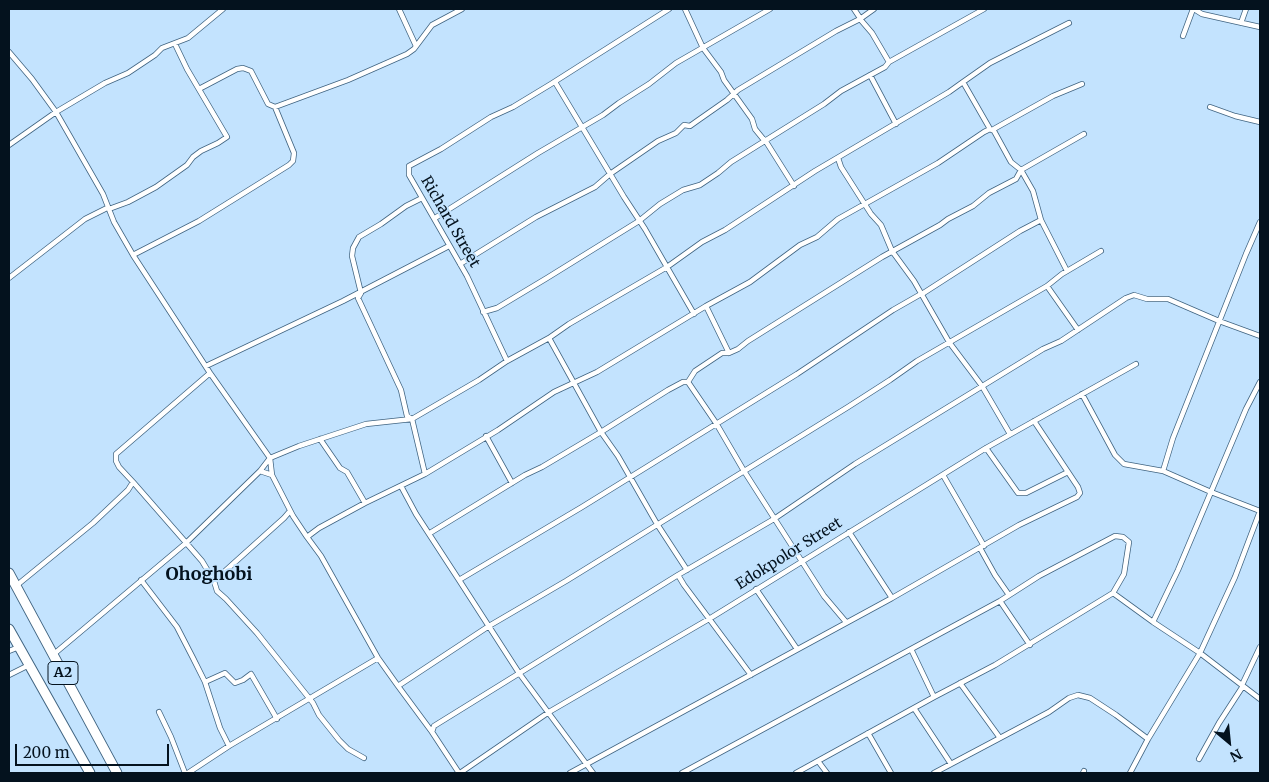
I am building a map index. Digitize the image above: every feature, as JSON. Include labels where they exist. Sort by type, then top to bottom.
[{"type":"highway","name":"A2","points":[[9,573],[117,773]]},
{"type":"highway","name":"A2","points":[[9,629],[90,773]]},
{"type":"street","points":[[9,145],[56,112],[105,83],[128,73],[162,48],[175,44],[200,29],[223,9]]},
{"type":"street","points":[[399,9],[416,46]]},
{"type":"street","points":[[199,90],[237,69],[243,68],[251,71],[268,104],[275,107],[383,66],[412,51],[432,25],[462,9]]},
{"type":"street","points":[[669,9],[555,82],[645,229],[694,314]]},
{"type":"street","points":[[684,9],[703,48],[752,119],[755,129],[794,186]]},
{"type":"street","points":[[435,218],[531,157],[582,128],[649,84],[676,63],[770,9]]},
{"type":"street","points":[[854,9],[872,33],[889,62]]},
{"type":"street","points":[[460,264],[536,217],[595,186],[658,141],[676,133],[684,126],[690,126],[734,94],[874,9]]},
{"type":"street","points":[[483,312],[504,303],[639,221],[660,204],[683,190],[700,185],[730,162],[824,104],[841,91],[984,9]]},
{"type":"street","points":[[1183,36],[1193,9],[1202,14],[1260,28]]},
{"type":"street","points":[[1241,23],[1246,9]]},
{"type":"street","points":[[53,655],[186,543],[260,471],[270,458],[366,424],[412,419],[666,267],[702,242],[725,230],[838,158],[896,124],[990,63],[1070,24]]},
{"type":"street","points":[[9,278],[85,219],[128,202],[156,188],[187,165],[201,151],[226,138],[227,135],[186,69],[175,44]]},
{"type":"street","points":[[9,52],[56,112],[103,194],[114,222],[133,255],[210,373],[270,458],[272,475],[290,511],[321,556],[378,658],[460,773]]},
{"type":"street","points":[[870,75],[896,124]]},
{"type":"street","name":"Richard Street","points":[[507,361],[460,264],[409,175],[409,166],[411,163],[441,149],[491,117],[513,107],[555,82]]},
{"type":"street","points":[[963,82],[1011,162],[1021,170],[1033,191],[1041,220],[1067,271]]},
{"type":"street","points":[[307,536],[425,474],[498,430],[554,392],[597,372],[706,306],[750,282],[800,245],[817,237],[838,219],[938,163],[970,140],[1053,96],[1082,84]]},
{"type":"street","points":[[133,255],[199,221],[289,166],[293,161],[294,153],[275,107]]},
{"type":"street","points":[[1210,107],[1260,122]]},
{"type":"street","points":[[688,382],[695,371],[722,353],[729,353],[738,349],[892,251],[973,206],[989,193],[1016,179],[1021,170],[1084,134]]},
{"type":"street","points":[[838,158],[841,167],[866,204],[870,214],[881,226],[892,251],[914,281],[949,342],[982,386],[1010,434]]},
{"type":"street","points":[[422,198],[406,206],[359,237],[355,242],[352,256],[361,292],[358,298],[401,390],[407,416],[412,419],[425,474]]},
{"type":"street","points":[[459,580],[582,508],[805,368],[892,310],[922,294],[1013,235],[1041,220]]},
{"type":"street","points":[[1163,472],[1173,438],[1260,222]]},
{"type":"street","points":[[206,366],[361,292],[449,246]]},
{"type":"street","points":[[398,686],[489,626],[882,386],[917,361],[1047,286],[1100,251]]},
{"type":"street","points":[[1047,286],[1078,330]]},
{"type":"street","points":[[432,732],[434,726],[678,575],[774,519],[855,464],[1043,349],[1061,341],[1126,298],[1134,295],[1147,299],[1168,300],[1260,336]]},
{"type":"street","points":[[706,306],[729,353]]},
{"type":"street","points":[[549,338],[601,432],[618,456],[657,524],[687,570]]},
{"type":"street","name":"Edokpolor Street","points":[[460,773],[549,712],[709,619],[986,448],[1136,364]]},
{"type":"street","points":[[210,373],[116,454],[116,461],[202,562],[214,581],[217,591],[257,633],[309,698],[339,740],[348,749],[364,758]]},
{"type":"street","points":[[430,533],[668,390],[683,382],[688,382]]},
{"type":"street","points":[[688,382],[716,423],[774,519],[832,606],[846,622]]},
{"type":"street","points":[[1153,622],[1178,570],[1246,409],[1260,382]]},
{"type":"street","points":[[1082,394],[1115,455],[1124,464],[1163,472],[1260,511],[1235,577],[1200,653],[1148,739],[1130,773]]},
{"type":"street","points":[[570,773],[892,598],[1019,525],[1077,497],[1080,493],[1078,487],[1034,421]]},
{"type":"street","points":[[486,436],[512,483]]},
{"type":"street","points":[[320,440],[340,468],[347,472],[365,504]]},
{"type":"street","points":[[986,448],[1018,493],[1026,493],[1068,472]]},
{"type":"street","points":[[260,471],[272,475]]},
{"type":"street","points":[[943,475],[995,575],[1009,595]]},
{"type":"street","points":[[16,586],[108,510],[128,490],[132,482]]},
{"type":"street","points":[[401,486],[416,514],[519,673],[593,773]]},
{"type":"street","points":[[214,581],[290,511]]},
{"type":"street","points":[[849,532],[892,598]]},
{"type":"street","points":[[682,773],[1000,601],[1039,576],[1106,540],[1115,536],[1123,537],[1129,542],[1124,574],[1113,593],[1030,645],[796,773]]},
{"type":"street","points":[[678,575],[751,675]]},
{"type":"street","points":[[141,580],[177,627],[205,682],[220,728],[229,746]]},
{"type":"street","points":[[756,589],[797,649]]},
{"type":"street","points":[[1113,593],[1200,653],[1260,699]]},
{"type":"street","points":[[1000,601],[1030,645]]},
{"type":"street","points":[[9,650],[19,647]]},
{"type":"street","points":[[1199,759],[1243,686],[1260,647]]},
{"type":"street","points":[[911,649],[934,697]]},
{"type":"street","points":[[159,712],[186,773],[378,658]]},
{"type":"street","points":[[9,675],[29,665]]},
{"type":"street","points":[[205,682],[225,673],[235,683],[251,674],[277,719]]},
{"type":"street","points":[[960,683],[1000,738]]},
{"type":"street","points":[[934,773],[1049,712],[1069,698],[1078,695],[1090,698],[1148,739]]},
{"type":"street","points":[[914,708],[951,764]]},
{"type":"street","points":[[868,733],[891,773]]},
{"type":"street","points":[[818,761],[827,773]]},
{"type":"district","name":"Ohoghobi","points":[[209,575]]}]
